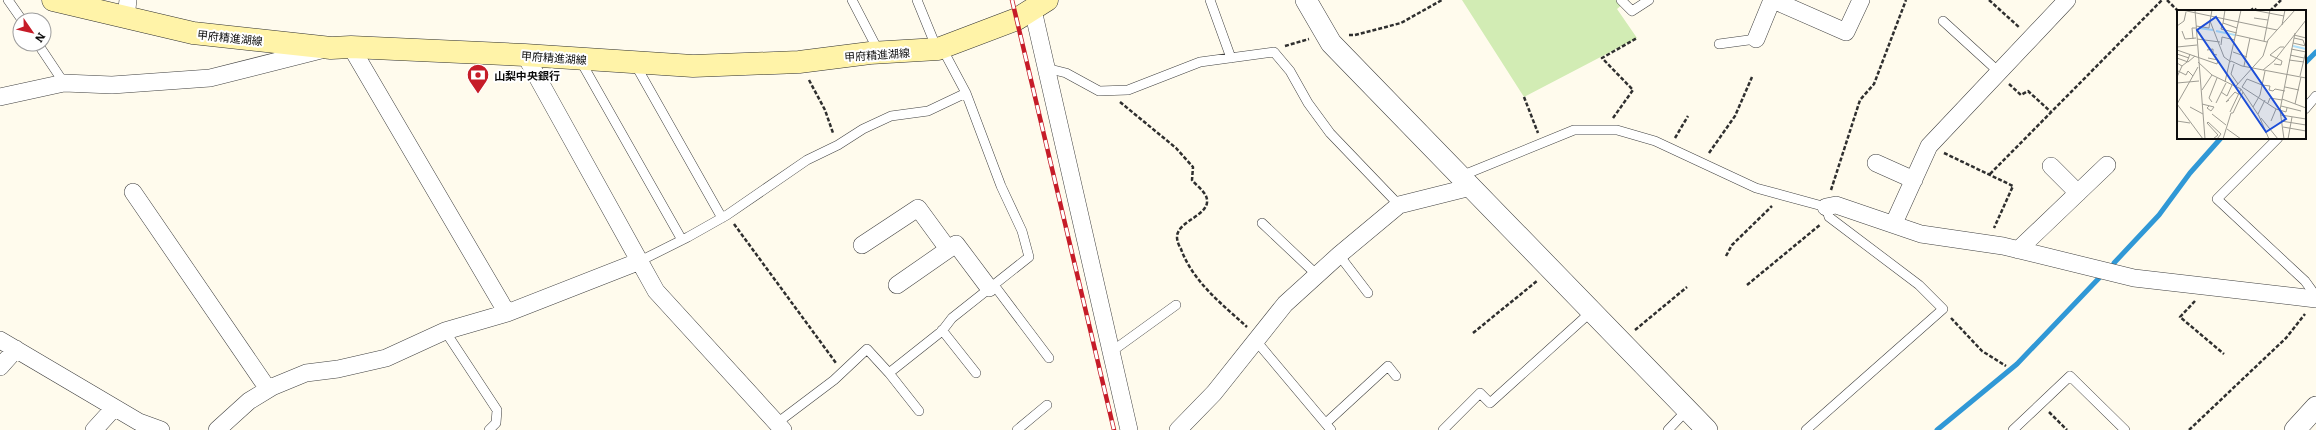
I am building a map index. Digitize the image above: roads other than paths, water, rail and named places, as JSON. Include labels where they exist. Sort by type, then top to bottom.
[{"type":"main road","name":"甲府精進湖線","points":[[53,0],[127,9],[193,33],[341,47],[525,55],[693,66],[799,62],[879,52],[940,49],[1016,19],[1040,5]]},
{"type":"street","points":[[1306,0],[1331,43],[1707,430]]},
{"type":"street","points":[[1756,39],[1772,0],[1846,32],[1861,0]]},
{"type":"street","points":[[1894,223],[1929,146],[2067,0]]},
{"type":"street","points":[[1040,5],[1046,68],[1129,430]]},
{"type":"street","points":[[0,97],[64,82],[112,85],[210,78],[341,47],[507,313]]},
{"type":"street","points":[[525,55],[656,291],[780,427]]},
{"type":"street","points":[[1876,163],[1914,180]]},
{"type":"street","points":[[2018,250],[2107,165]]},
{"type":"street","points":[[2051,166],[2078,193]]},
{"type":"street","points":[[1178,430],[1214,393],[1258,340],[1285,304],[1316,274],[1399,205],[1466,182]]},
{"type":"street","points":[[133,192],[268,389]]},
{"type":"street","points":[[1827,212],[1836,205],[1894,223],[1921,234],[2018,250],[2134,278],[2316,297]]},
{"type":"street","points":[[862,245],[918,208],[948,249]]},
{"type":"street","points":[[897,285],[956,244],[992,287]]},
{"type":"street","points":[[217,430],[249,401],[268,389],[306,373],[338,369],[386,358],[445,331],[507,313],[640,261]]},
{"type":"street","points":[[0,340],[139,422],[161,430]]},
{"type":"street","points":[[0,368],[16,349]]},
{"type":"street","points":[[94,430],[114,408]]},
{"type":"street","points":[[2295,430],[2316,408]]},
{"type":"lane","points":[[8,0],[16,12]]},
{"type":"lane","points":[[852,0],[879,52]]},
{"type":"lane","points":[[889,373],[942,330],[952,318],[1029,257],[1022,231],[1001,186],[966,93],[940,49],[917,0]]},
{"type":"lane","points":[[1210,0],[1231,58]]},
{"type":"lane","points":[[1621,0],[1632,11],[1649,0]]},
{"type":"lane","points":[[1943,21],[1999,73]]},
{"type":"lane","points":[[1719,44],[1756,39]]},
{"type":"lane","points":[[43,52],[64,82]]},
{"type":"lane","points":[[1046,68],[1066,73],[1099,91],[1128,90],[1200,62],[1274,52],[1290,71],[1308,103],[1330,133],[1399,205]]},
{"type":"lane","points":[[579,59],[682,240]]},
{"type":"lane","points":[[634,63],[724,216]]},
{"type":"lane","points":[[640,261],[682,240],[724,216],[807,160],[838,145],[863,128],[891,116],[928,111],[966,93]]},
{"type":"lane","points":[[2306,108],[2316,96]]},
{"type":"lane","points":[[1466,182],[1542,144],[1574,130],[1617,130],[1655,141],[1756,188],[1827,212],[1919,285],[1943,309],[1806,430]]},
{"type":"lane","points":[[2277,139],[2217,199],[2305,281],[2316,297]]},
{"type":"lane","points":[[1262,223],[1316,274]]},
{"type":"lane","points":[[1339,255],[1368,293]]},
{"type":"lane","points":[[992,287],[1049,358]]},
{"type":"lane","points":[[1111,352],[1176,305]]},
{"type":"lane","points":[[1443,430],[1480,393],[1490,402],[1592,311]]},
{"type":"lane","points":[[942,330],[976,373]]},
{"type":"lane","points":[[445,331],[497,410],[496,423],[489,430]]},
{"type":"lane","points":[[1258,340],[1328,427],[1388,366],[1396,376]]},
{"type":"lane","points":[[780,427],[867,349],[889,373],[919,411]]},
{"type":"lane","points":[[2013,430],[2070,376],[2124,430]]},
{"type":"lane","points":[[1018,430],[1047,406]]},
{"type":"lane","points":[[1668,430],[1687,410]]},
{"type":"waterway","points":[[2306,62],[2316,52]]},
{"type":"waterway","points":[[2114,263],[2159,215],[2190,173],[2220,139]]},
{"type":"waterway","points":[[1937,430],[2017,364],[2101,276]]},
{"type":"railway","points":[[1012,0],[1114,430]]},
{"type":"place","name":"山梨中央銀行","points":[[478,94]]}]
